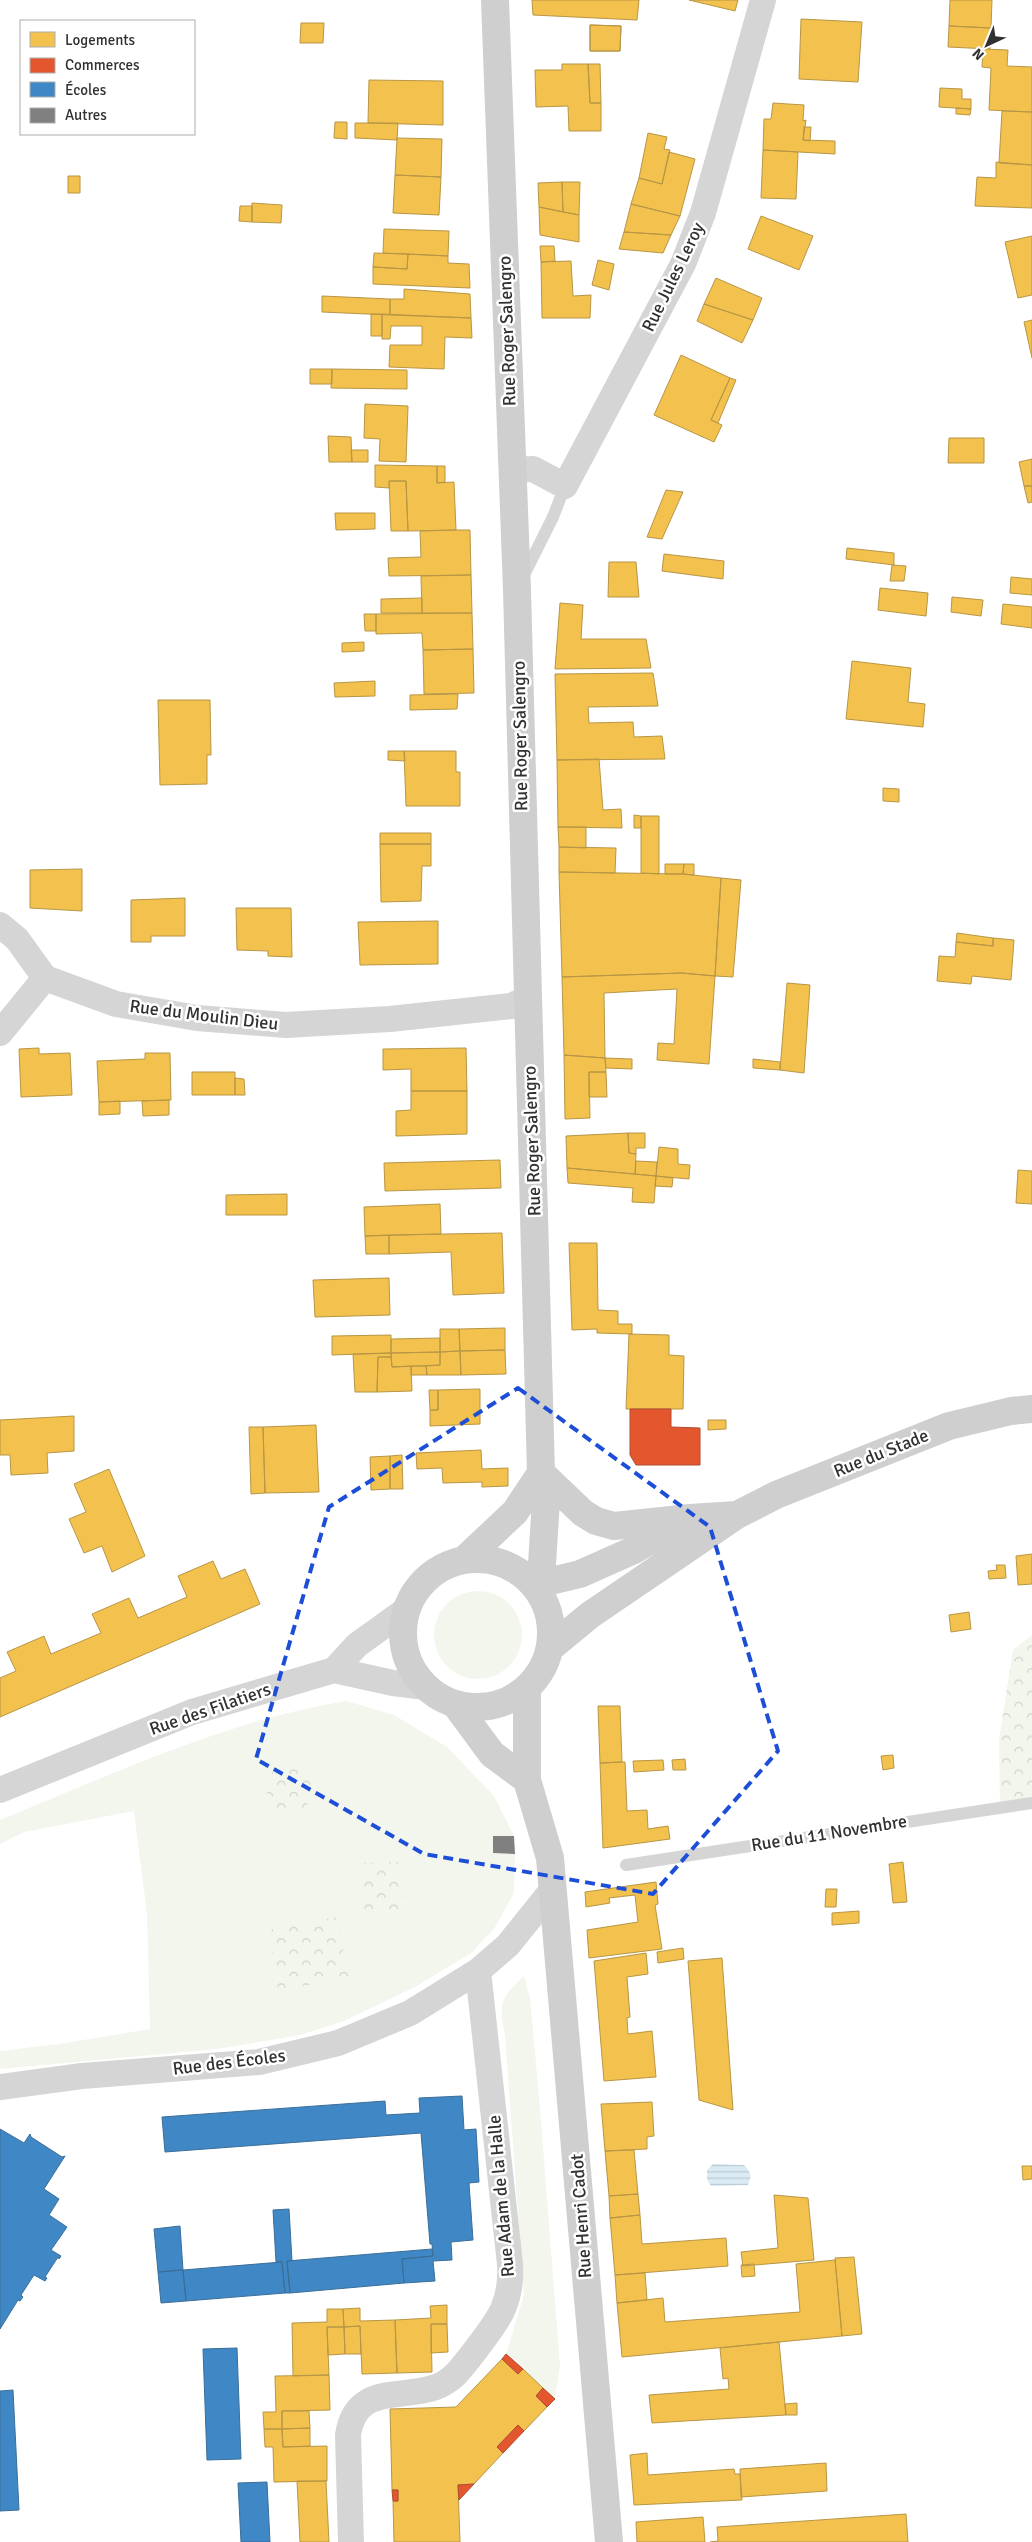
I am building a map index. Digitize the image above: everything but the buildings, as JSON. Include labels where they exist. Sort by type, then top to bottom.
[{"type":"main road","name":"Rue Roger Salengro","points":[[495,0],[517,590],[541,1473],[546,1501],[542,1564],[533,1584]]},
{"type":"main road","name":"Rue du Stade","points":[[550,1648],[590,1615],[737,1515],[776,1495],[949,1426],[1011,1411],[1032,1409]]},
{"type":"main road","name":"Rue du Stade","points":[[541,1473],[583,1512],[596,1521],[614,1526],[737,1515]]},
{"type":"main road","points":[[464,1560],[515,1512],[541,1473]]},
{"type":"main road","name":"Rue du Stade","points":[[533,1584],[580,1574],[634,1550],[690,1518]]},
{"type":"main road","points":[[482,1559],[501,1562],[518,1571],[533,1584],[550,1615],[550,1648],[546,1663],[527,1688],[511,1700],[493,1706],[474,1708],[455,1704],[426,1687],[417,1676],[405,1651],[403,1630],[407,1609],[423,1582],[435,1572],[464,1560],[482,1559]]},
{"type":"main road","name":"Rue Henri Cadot","points":[[527,1688],[527,1780],[550,1858],[609,2542]]},
{"type":"main road","points":[[455,1704],[492,1754],[527,1780]]},
{"type":"street","name":"Rue Jules Leroy","points":[[566,486],[683,264],[703,214],[763,0]]},
{"type":"street","points":[[512,470],[533,469],[566,486]]},
{"type":"street","points":[[0,925],[16,939],[44,978],[0,1033]]},
{"type":"street","name":"Rue du Moulin Dieu","points":[[44,978],[116,1004],[197,1018],[286,1025],[390,1019],[511,1006],[527,999]]},
{"type":"street","points":[[334,1670],[357,1645],[407,1609]]},
{"type":"street","points":[[334,1670],[393,1683],[426,1687]]},
{"type":"street","name":"Rue des Filatiers","points":[[0,1790],[192,1712],[334,1670]]},
{"type":"street","name":"Rue des Écoles","points":[[0,2087],[82,2076],[259,2062],[338,2043],[410,2013],[478,1971],[508,1945],[553,1889]]},
{"type":"street","name":"Rue Adam de la Halle","points":[[351,2542],[348,2435],[350,2423],[362,2406],[378,2396],[436,2387],[454,2376],[502,2311],[509,2290],[510,2264],[478,1971]]},
{"type":"lane","points":[[517,590],[566,486]]},
{"type":"lane","name":"Rue du 11 Novembre","points":[[626,1865],[1032,1803]]},
{"type":"highlighted area","points":[[518,1388],[710,1527],[778,1751],[653,1894],[424,1854],[256,1759],[329,1507]]},
{"type":"green space","points":[[478,1591],[495,1594],[509,1604],[519,1618],[522,1635],[519,1652],[509,1666],[495,1676],[478,1679],[461,1676],[447,1666],[437,1652],[434,1635],[437,1618],[447,1604],[461,1594]]},
{"type":"green space","points":[[1032,1635],[1032,1803],[1000,1808],[999,1740],[1013,1650]]},
{"type":"green space","points":[[346,1701],[394,1715],[447,1747],[494,1796],[514,1836],[493,1837],[493,1853],[515,1854],[514,1893],[494,1929],[471,1953],[415,1987],[344,2021],[300,2035],[217,2049],[0,2069],[0,2051],[59,2044],[150,2029],[147,1914],[134,1811],[24,1832],[0,1844],[0,1820],[127,1767],[213,1735],[301,1710]],"holes":[[[280,1762],[307,1766],[317,1792],[299,1813],[273,1808]]]},
{"type":"green space","points":[[280,1762],[307,1766],[317,1792],[300,1813],[273,1808],[263,1783]]},
{"type":"green space","points":[[401,1862],[403,1913],[362,1914],[360,1863]]},
{"type":"green space","points":[[337,1917],[349,1980],[278,1989],[269,1930]]},
{"type":"green space","points":[[524,1976],[530,1998],[560,2365],[555,2399],[506,2354],[524,2295],[502,2008],[503,2002],[510,1990]]},
{"type":"shaded area","points":[[713,2164],[744,2165],[750,2174],[748,2185],[711,2186],[707,2179],[707,2170]]}]
